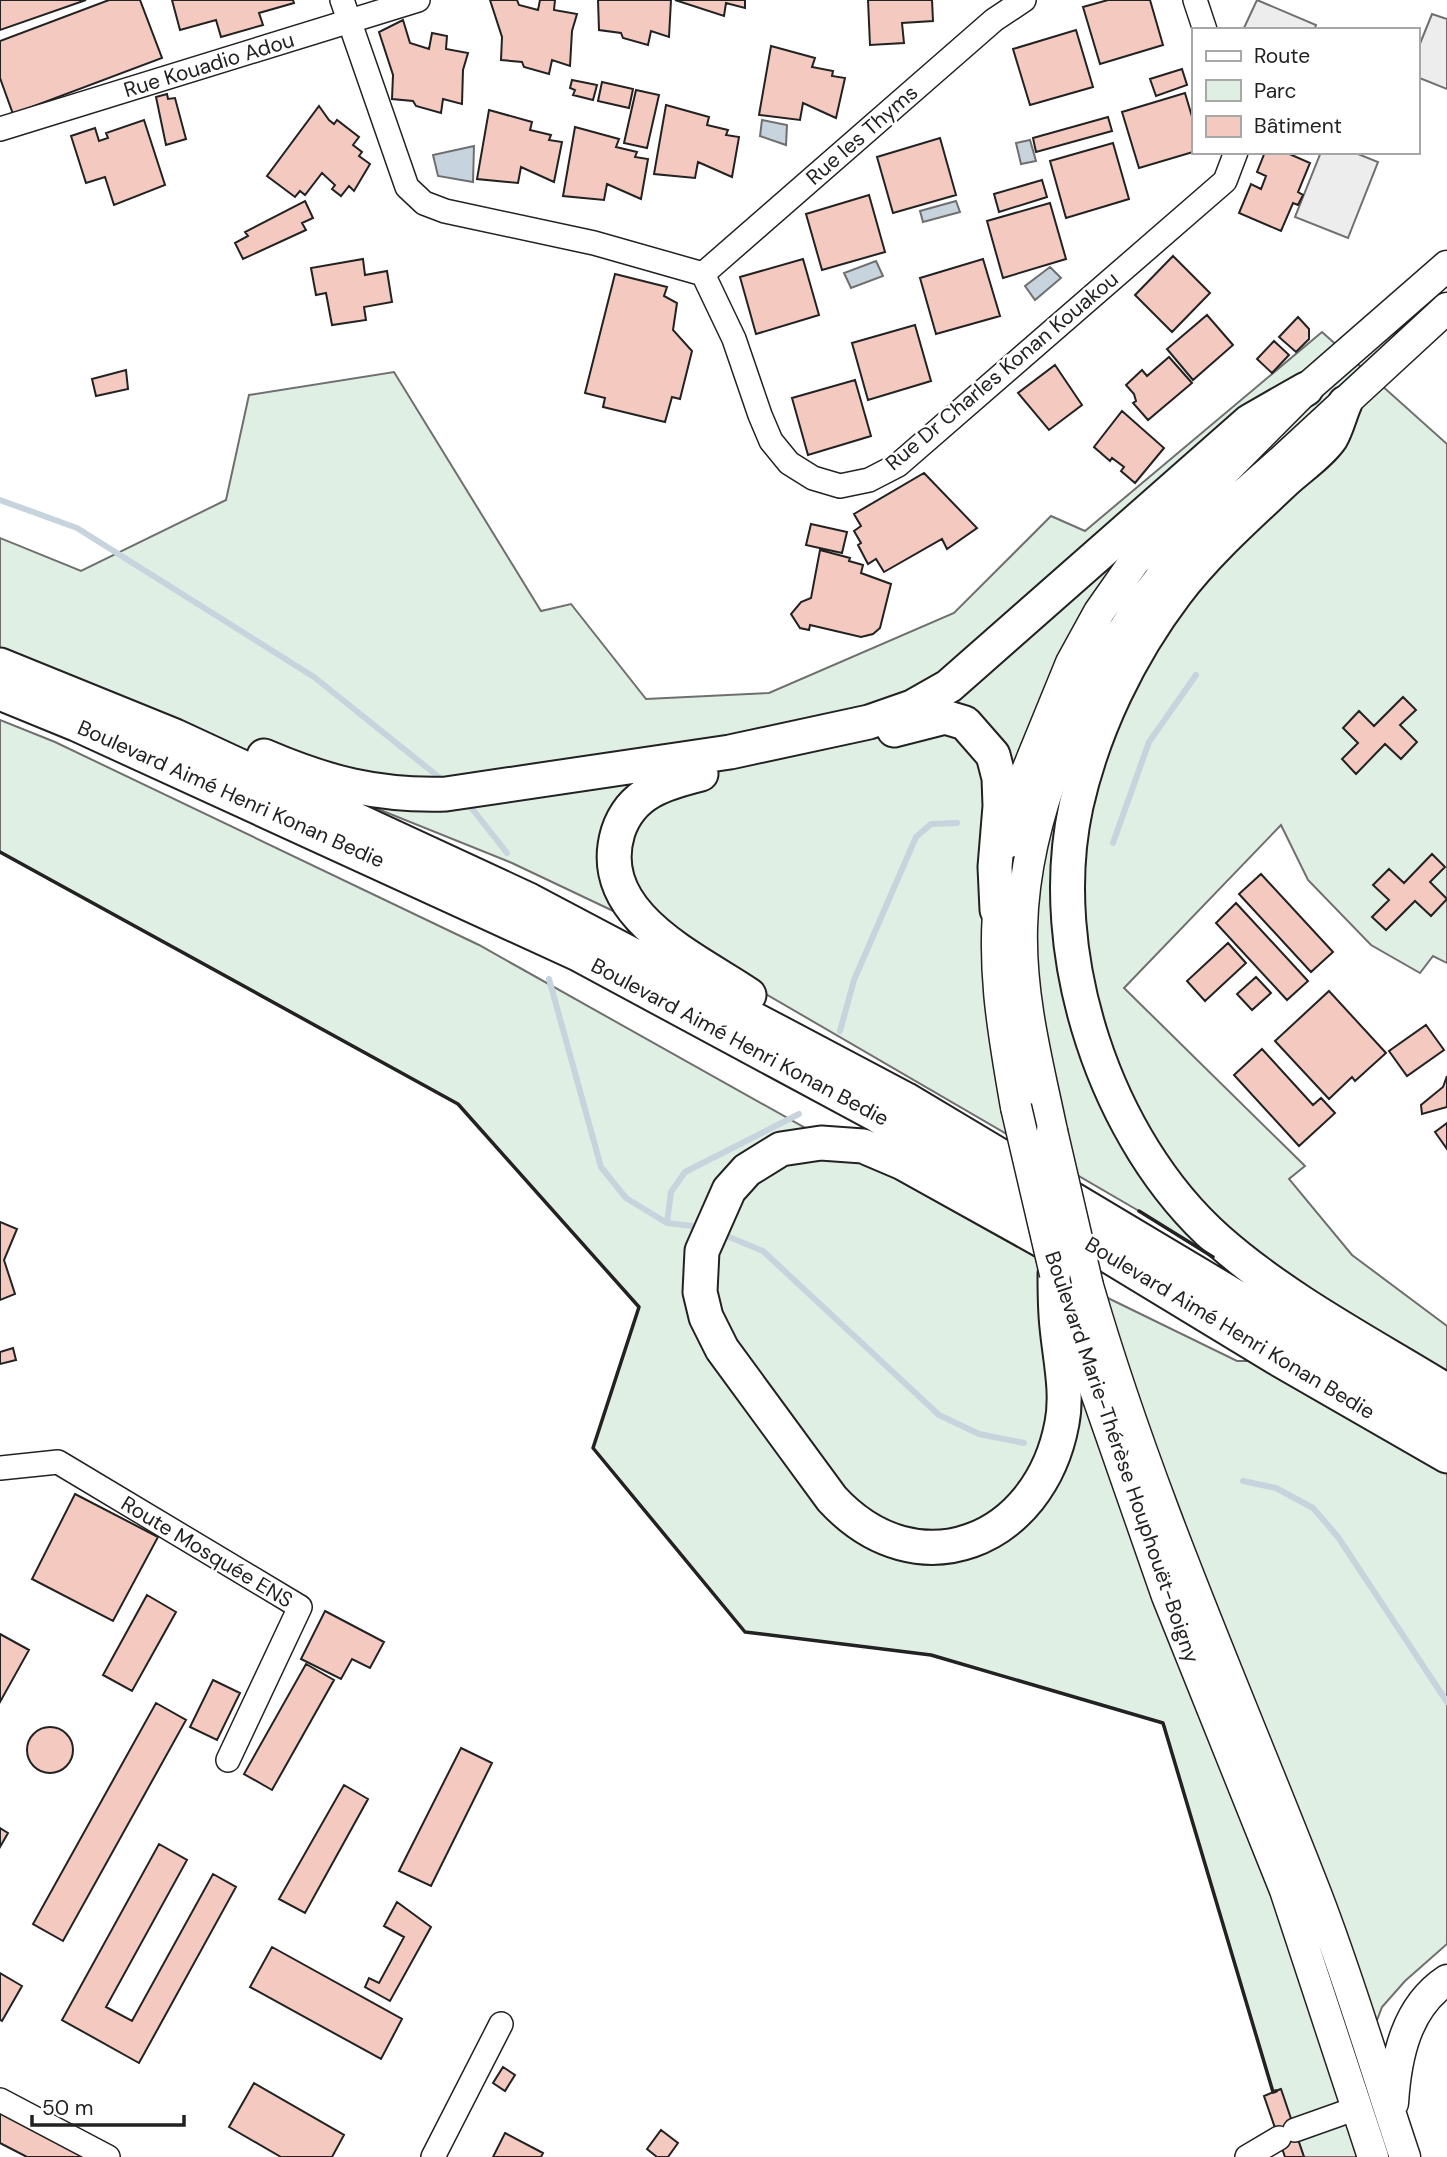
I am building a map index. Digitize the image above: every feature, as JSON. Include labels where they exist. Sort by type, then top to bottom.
[{"type":"highway","points":[[174,736],[202,735],[230,742],[346,785],[375,792],[446,794],[730,752],[869,722],[912,707],[949,686],[1250,421],[1306,389]]},
{"type":"highway","points":[[1345,403],[1331,438],[1249,515],[1177,592],[1121,680],[1092,750],[1076,808],[1069,881],[1072,957],[1082,1007],[1107,1080],[1151,1163],[1182,1202],[1216,1238],[1258,1272],[1300,1301],[1447,1391]]},
{"type":"highway","name":"Boulevard Aimé Henri Konan Bedie","points":[[0,666],[174,736],[478,877],[578,954],[875,1114],[1275,1357],[1447,1457]]},
{"type":"highway","name":"Boulevard Aimé Henri Konan Bedie","points":[[0,693],[525,913],[905,1100],[1447,1423]]},
{"type":"highway","points":[[905,1100],[661,939],[635,912],[614,867],[614,848],[619,829],[639,798],[663,783],[945,718],[965,723],[993,755],[1000,806],[995,867],[997,909]]},
{"type":"highway","points":[[1055,1273],[1064,1396],[1062,1423],[1051,1464],[1040,1488],[995,1530],[961,1543],[934,1548],[903,1546],[876,1536],[851,1520],[832,1499],[722,1349],[706,1317],[700,1292],[699,1268],[710,1228],[729,1190],[747,1170],[781,1149],[821,1143],[863,1146],[902,1163],[1222,1341],[1275,1357]]},
{"type":"main road","name":"Boulevard Marie-Thérèse Houphouët-Boigny","points":[[1373,2157],[1285,1890],[1167,1597],[1055,1273],[1017,1107],[996,979],[997,909],[1008,832],[1026,773],[1071,663],[1098,612],[1134,562],[1306,389],[1447,266]]},
{"type":"main road","name":"Boulevard Marie-Thérèse Houphouët-Boigny","points":[[1405,2157],[1345,1972],[1218,1652],[1111,1361],[1088,1286],[1032,1042],[1023,976],[1022,927],[1025,888],[1040,815],[1069,735],[1128,624],[1161,576],[1217,518],[1447,309]]},
{"type":"main road","points":[[1391,2117],[1395,2073],[1403,2039],[1416,2010],[1447,1980]]},
{"type":"street","name":"Rue Kouadio Adou","points":[[0,129],[346,11],[418,0]]},
{"type":"street","name":"Rue les Thyms","points":[[703,274],[994,20],[1024,0]]},
{"type":"street","points":[[1195,0],[1204,28]]},
{"type":"street","points":[[346,11],[398,167],[407,187],[424,203],[444,211],[594,243],[703,274]]},
{"type":"street","name":"Rue Dr Charles Konan Kouakou","points":[[703,274],[734,339],[771,441],[789,463],[813,478],[841,486],[869,480],[898,465],[1225,181],[1235,154]]},
{"type":"street","name":"Route Mosquée ENS","points":[[0,1468],[58,1462],[300,1607],[228,1760]]},
{"type":"street","points":[[433,2157],[501,2024]]},
{"type":"street","points":[[0,2100],[108,2157]]},
{"type":"street","points":[[1247,2157],[1287,2134],[1357,2108]]},
{"type":"green space","points":[[1322,332],[1447,444],[1447,963],[1433,956],[1420,973],[1371,945],[1308,880],[1281,825],[1124,988],[1305,1166],[1289,1179],[1352,1255],[1447,1326],[1447,1397],[1139,1211],[666,936],[512,863],[0,657],[0,538],[81,571],[226,500],[249,395],[394,372],[541,611],[571,604],[646,699],[769,693],[954,613],[1051,516],[1085,531]]},
{"type":"green space","points":[[0,720],[55,742],[479,945],[1112,1300],[1237,1361],[1261,1361],[1447,1470],[1447,1944],[1405,1981],[1382,2007],[1368,2044],[1367,2097],[1391,2157],[1304,2157],[1280,2089],[1273,2092],[1163,1723],[931,1655],[745,1632],[593,1448],[639,1307],[458,1104],[0,852]]},
{"type":"shaded area","points":[[1257,0],[1316,25],[1315,28],[1244,28]]},
{"type":"shaded area","points":[[1432,14],[1447,19],[1447,89],[1419,78],[1419,46]]},
{"type":"shaded area","points":[[762,120],[787,125],[786,145],[760,136]]},
{"type":"shaded area","points":[[1030,140],[1036,161],[1021,164],[1016,143]]},
{"type":"shaded area","points":[[474,146],[473,182],[438,176],[433,155]]},
{"type":"shaded area","points":[[1320,154],[1358,154],[1378,162],[1348,238],[1295,217]]},
{"type":"shaded area","points":[[956,201],[960,212],[923,222],[920,211]]},
{"type":"shaded area","points":[[876,261],[883,276],[851,288],[844,273]]},
{"type":"shaded area","points":[[1050,267],[1061,278],[1035,300],[1025,286]]},
{"type":"building","points":[[0,0],[86,0],[0,30]]},
{"type":"building","points":[[109,0],[140,0],[162,58],[13,114],[0,78],[0,41]]},
{"type":"building","points":[[172,0],[293,0],[294,3],[259,13],[263,25],[221,37],[216,20],[180,30]]},
{"type":"building","points":[[490,0],[517,0],[519,5],[538,10],[540,0],[555,0],[554,10],[577,14],[572,31],[570,66],[552,60],[549,74],[524,67],[522,62],[501,60],[502,37]]},
{"type":"building","points":[[598,0],[671,0],[669,37],[651,31],[648,45],[623,38],[621,33],[599,30]]},
{"type":"building","points":[[675,0],[745,0],[745,8],[726,3],[724,16]]},
{"type":"building","points":[[868,0],[932,0],[933,21],[902,23],[904,43],[870,45]]},
{"type":"building","points":[[1108,0],[1150,0],[1163,45],[1100,64],[1083,7]]},
{"type":"building","points":[[403,20],[410,43],[429,49],[432,33],[447,36],[446,49],[468,53],[463,70],[462,104],[443,99],[441,113],[416,106],[413,101],[392,99],[393,75],[379,32]]},
{"type":"building","points":[[1076,30],[1093,87],[1030,105],[1013,49]]},
{"type":"building","points":[[771,46],[815,58],[812,67],[833,71],[832,76],[845,78],[836,118],[803,103],[800,120],[759,115]]},
{"type":"building","points":[[1182,69],[1187,85],[1156,96],[1150,79]]},
{"type":"building","points":[[572,80],[597,85],[593,100],[573,95],[575,90],[570,88]]},
{"type":"building","points":[[602,82],[633,89],[629,108],[598,101]]},
{"type":"building","points":[[636,90],[659,95],[647,148],[624,143]]},
{"type":"building","points":[[1185,93],[1192,117],[1192,152],[1139,168],[1122,112]]},
{"type":"building","points":[[167,94],[168,99],[175,98],[186,139],[166,145],[156,97]]},
{"type":"building","points":[[666,105],[709,117],[707,125],[728,130],[726,135],[739,137],[732,177],[698,162],[695,178],[654,174]]},
{"type":"building","points":[[319,106],[334,124],[337,120],[359,137],[353,145],[362,152],[359,156],[370,164],[354,191],[349,186],[341,196],[332,189],[335,185],[322,173],[305,195],[300,191],[295,197],[267,176]]},
{"type":"building","points":[[489,110],[532,122],[530,130],[551,135],[549,140],[562,142],[554,182],[521,167],[518,183],[477,179]]},
{"type":"building","points":[[1108,117],[1112,131],[1036,152],[1033,138]]},
{"type":"building","points":[[144,120],[165,185],[114,205],[105,177],[86,183],[71,136],[95,128],[99,141],[108,138],[106,133]]},
{"type":"building","points":[[575,127],[619,139],[616,147],[637,152],[635,157],[648,159],[641,199],[607,184],[604,200],[563,196]]},
{"type":"building","points":[[940,138],[956,195],[893,213],[877,157]]},
{"type":"building","points":[[1113,143],[1129,199],[1066,218],[1050,161]]},
{"type":"building","points":[[1264,154],[1290,154],[1310,163],[1298,192],[1303,195],[1298,205],[1293,203],[1281,231],[1239,213],[1251,184],[1261,189],[1266,176],[1257,172]]},
{"type":"building","points":[[1042,180],[1047,197],[999,212],[994,194]]},
{"type":"building","points":[[869,195],[885,252],[822,270],[806,214]]},
{"type":"building","points":[[305,201],[313,218],[302,223],[306,230],[243,259],[235,243],[248,236],[245,232]]},
{"type":"building","points":[[1050,203],[1066,259],[1003,278],[987,221]]},
{"type":"building","points":[[1173,256],[1210,293],[1172,332],[1135,295]]},
{"type":"building","points":[[363,259],[365,275],[387,271],[392,302],[364,307],[366,320],[332,325],[326,293],[316,295],[311,268]]},
{"type":"building","points":[[803,259],[819,315],[756,334],[740,277]]},
{"type":"building","points":[[983,259],[1000,316],[936,334],[920,278]]},
{"type":"building","points":[[615,274],[667,287],[664,296],[677,303],[673,330],[692,351],[680,399],[672,397],[665,422],[603,407],[605,398],[585,393]]},
{"type":"building","points":[[1207,315],[1233,345],[1193,380],[1167,349]]},
{"type":"building","points":[[1298,317],[1309,329],[1309,339],[1296,352],[1279,337]]},
{"type":"building","points":[[915,325],[931,381],[868,400],[852,343]]},
{"type":"building","points":[[1274,341],[1289,355],[1272,373],[1257,359]]},
{"type":"building","points":[[1169,357],[1192,383],[1148,420],[1133,403],[1136,401],[1134,394],[1126,385],[1142,370],[1147,376]]},
{"type":"building","points":[[1055,365],[1082,405],[1049,430],[1018,393]]},
{"type":"building","points":[[126,370],[128,389],[96,396],[92,379]]},
{"type":"building","points":[[855,380],[871,436],[808,455],[792,398]]},
{"type":"building","points":[[1122,411],[1164,448],[1135,483],[1121,471],[1124,467],[1112,458],[1110,461],[1094,447]]},
{"type":"building","points":[[924,473],[977,528],[947,549],[942,539],[884,572],[876,559],[868,564],[854,531],[861,526],[854,514]]},
{"type":"building","points":[[811,524],[847,532],[842,553],[806,545]]},
{"type":"building","points":[[820,550],[850,558],[849,561],[863,565],[861,573],[891,584],[880,628],[873,634],[861,637],[810,625],[809,630],[800,628],[791,614],[801,602],[811,598]]},
{"type":"building","points":[[1403,697],[1416,710],[1400,725],[1417,742],[1401,759],[1385,744],[1356,774],[1342,759],[1358,743],[1343,728],[1359,711],[1374,726]]},
{"type":"building","points":[[1432,854],[1445,867],[1430,882],[1447,899],[1431,916],[1415,901],[1386,930],[1372,917],[1389,900],[1373,885],[1389,869],[1404,883]]},
{"type":"building","points":[[1261,874],[1333,952],[1311,972],[1239,894]]},
{"type":"building","points":[[1236,903],[1308,981],[1287,1000],[1216,923]]},
{"type":"building","points":[[1228,943],[1246,963],[1205,1001],[1187,981]]},
{"type":"building","points":[[1256,977],[1271,993],[1252,1010],[1237,994]]},
{"type":"building","points":[[1329,991],[1386,1053],[1355,1081],[1352,1077],[1329,1099],[1275,1041]]},
{"type":"building","points":[[1426,1025],[1444,1050],[1407,1076],[1389,1051]]},
{"type":"building","points":[[1262,1049],[1313,1105],[1321,1098],[1335,1113],[1299,1146],[1234,1075]]},
{"type":"building","points":[[1447,1076],[1447,1107],[1422,1114],[1421,1105],[1443,1087]]},
{"type":"building","points":[[1447,1123],[1447,1149],[1435,1132]]},
{"type":"building","points":[[0,1222],[17,1229],[4,1260],[15,1294],[0,1300]]},
{"type":"building","points":[[13,1348],[16,1360],[0,1364],[0,1352]]},
{"type":"building","points":[[75,1494],[158,1537],[113,1621],[32,1579]]},
{"type":"building","points":[[75,1494],[158,1537],[113,1621],[32,1579]]},
{"type":"building","points":[[147,1595],[176,1612],[132,1691],[103,1675]]},
{"type":"building","points":[[147,1595],[176,1612],[132,1691],[103,1675]]},
{"type":"building","points":[[325,1611],[384,1642],[370,1668],[352,1659],[341,1679],[301,1659]]},
{"type":"building","points":[[0,1634],[29,1650],[0,1702]]},
{"type":"building","points":[[0,1634],[29,1650],[0,1702]]},
{"type":"building","points":[[306,1664],[334,1680],[272,1790],[244,1774]]},
{"type":"building","points":[[306,1664],[334,1680],[272,1790],[244,1774]]},
{"type":"building","points":[[213,1680],[240,1693],[217,1740],[190,1727]]},
{"type":"building","points":[[156,1703],[186,1720],[63,1941],[33,1924]]},
{"type":"building","points":[[50,1727],[66,1734],[73,1750],[66,1766],[50,1773],[34,1766],[27,1750],[34,1734]]},
{"type":"building","points":[[461,1748],[492,1763],[431,1886],[399,1871]]},
{"type":"building","points":[[461,1748],[492,1763],[431,1886],[399,1871]]},
{"type":"building","points":[[344,1785],[368,1799],[305,1913],[279,1899]]},
{"type":"building","points":[[344,1785],[368,1799],[305,1913],[279,1899]]},
{"type":"building","points":[[0,1828],[8,1833],[0,1847]]},
{"type":"building","points":[[0,1828],[8,1833],[0,1847]]},
{"type":"building","points":[[159,1844],[187,1860],[106,2007],[132,2021],[213,1874],[236,1887],[139,2063],[62,2020]]},
{"type":"building","points":[[159,1844],[187,1860],[106,2007],[132,2021],[213,1874],[236,1887],[139,2063],[62,2020]]},
{"type":"building","points":[[397,1902],[431,1927],[390,2001],[365,1987],[369,1978],[379,1983],[404,1937],[384,1926]]},
{"type":"building","points":[[272,1947],[402,2019],[381,2059],[250,1987]]},
{"type":"building","points":[[0,1973],[22,1986],[2,2021],[0,2020]]},
{"type":"building","points":[[503,2067],[515,2075],[505,2091],[493,2083]]},
{"type":"building","points":[[254,2083],[344,2135],[332,2157],[281,2157],[229,2127]]},
{"type":"building","points":[[254,2083],[344,2135],[332,2157],[281,2157],[229,2127]]},
{"type":"building","points":[[1281,2089],[1304,2157],[1285,2157],[1264,2096]]},
{"type":"building","points":[[0,2106],[84,2157],[27,2157],[0,2143]]},
{"type":"building","points":[[661,2130],[678,2143],[668,2157],[657,2157],[647,2149]]},
{"type":"building","points":[[505,2133],[543,2153],[541,2157],[493,2157]]},
{"type":"waterway","points":[[0,500],[77,528],[314,677],[445,782]]},
{"type":"waterway","points":[[1113,843],[1149,742],[1196,675]]},
{"type":"waterway","points":[[466,801],[507,853]]},
{"type":"waterway","points":[[840,1031],[854,980],[916,837],[931,824],[957,823]]},
{"type":"waterway","points":[[549,979],[601,1167],[626,1198],[667,1223],[700,1227]]},
{"type":"waterway","points":[[667,1223],[671,1192],[685,1172],[799,1114]]},
{"type":"waterway","points":[[722,1234],[763,1251],[939,1415],[979,1434],[1024,1443]]},
{"type":"waterway","points":[[1243,1481],[1276,1488],[1313,1508],[1338,1537],[1447,1702]]},
{"type":"wall","points":[[0,852],[458,1104],[639,1307],[593,1448],[745,1632],[931,1655],[1163,1723],[1273,2092],[1276,2091]]},
{"type":"wall","points":[[1139,1211],[1213,1257]]}]
